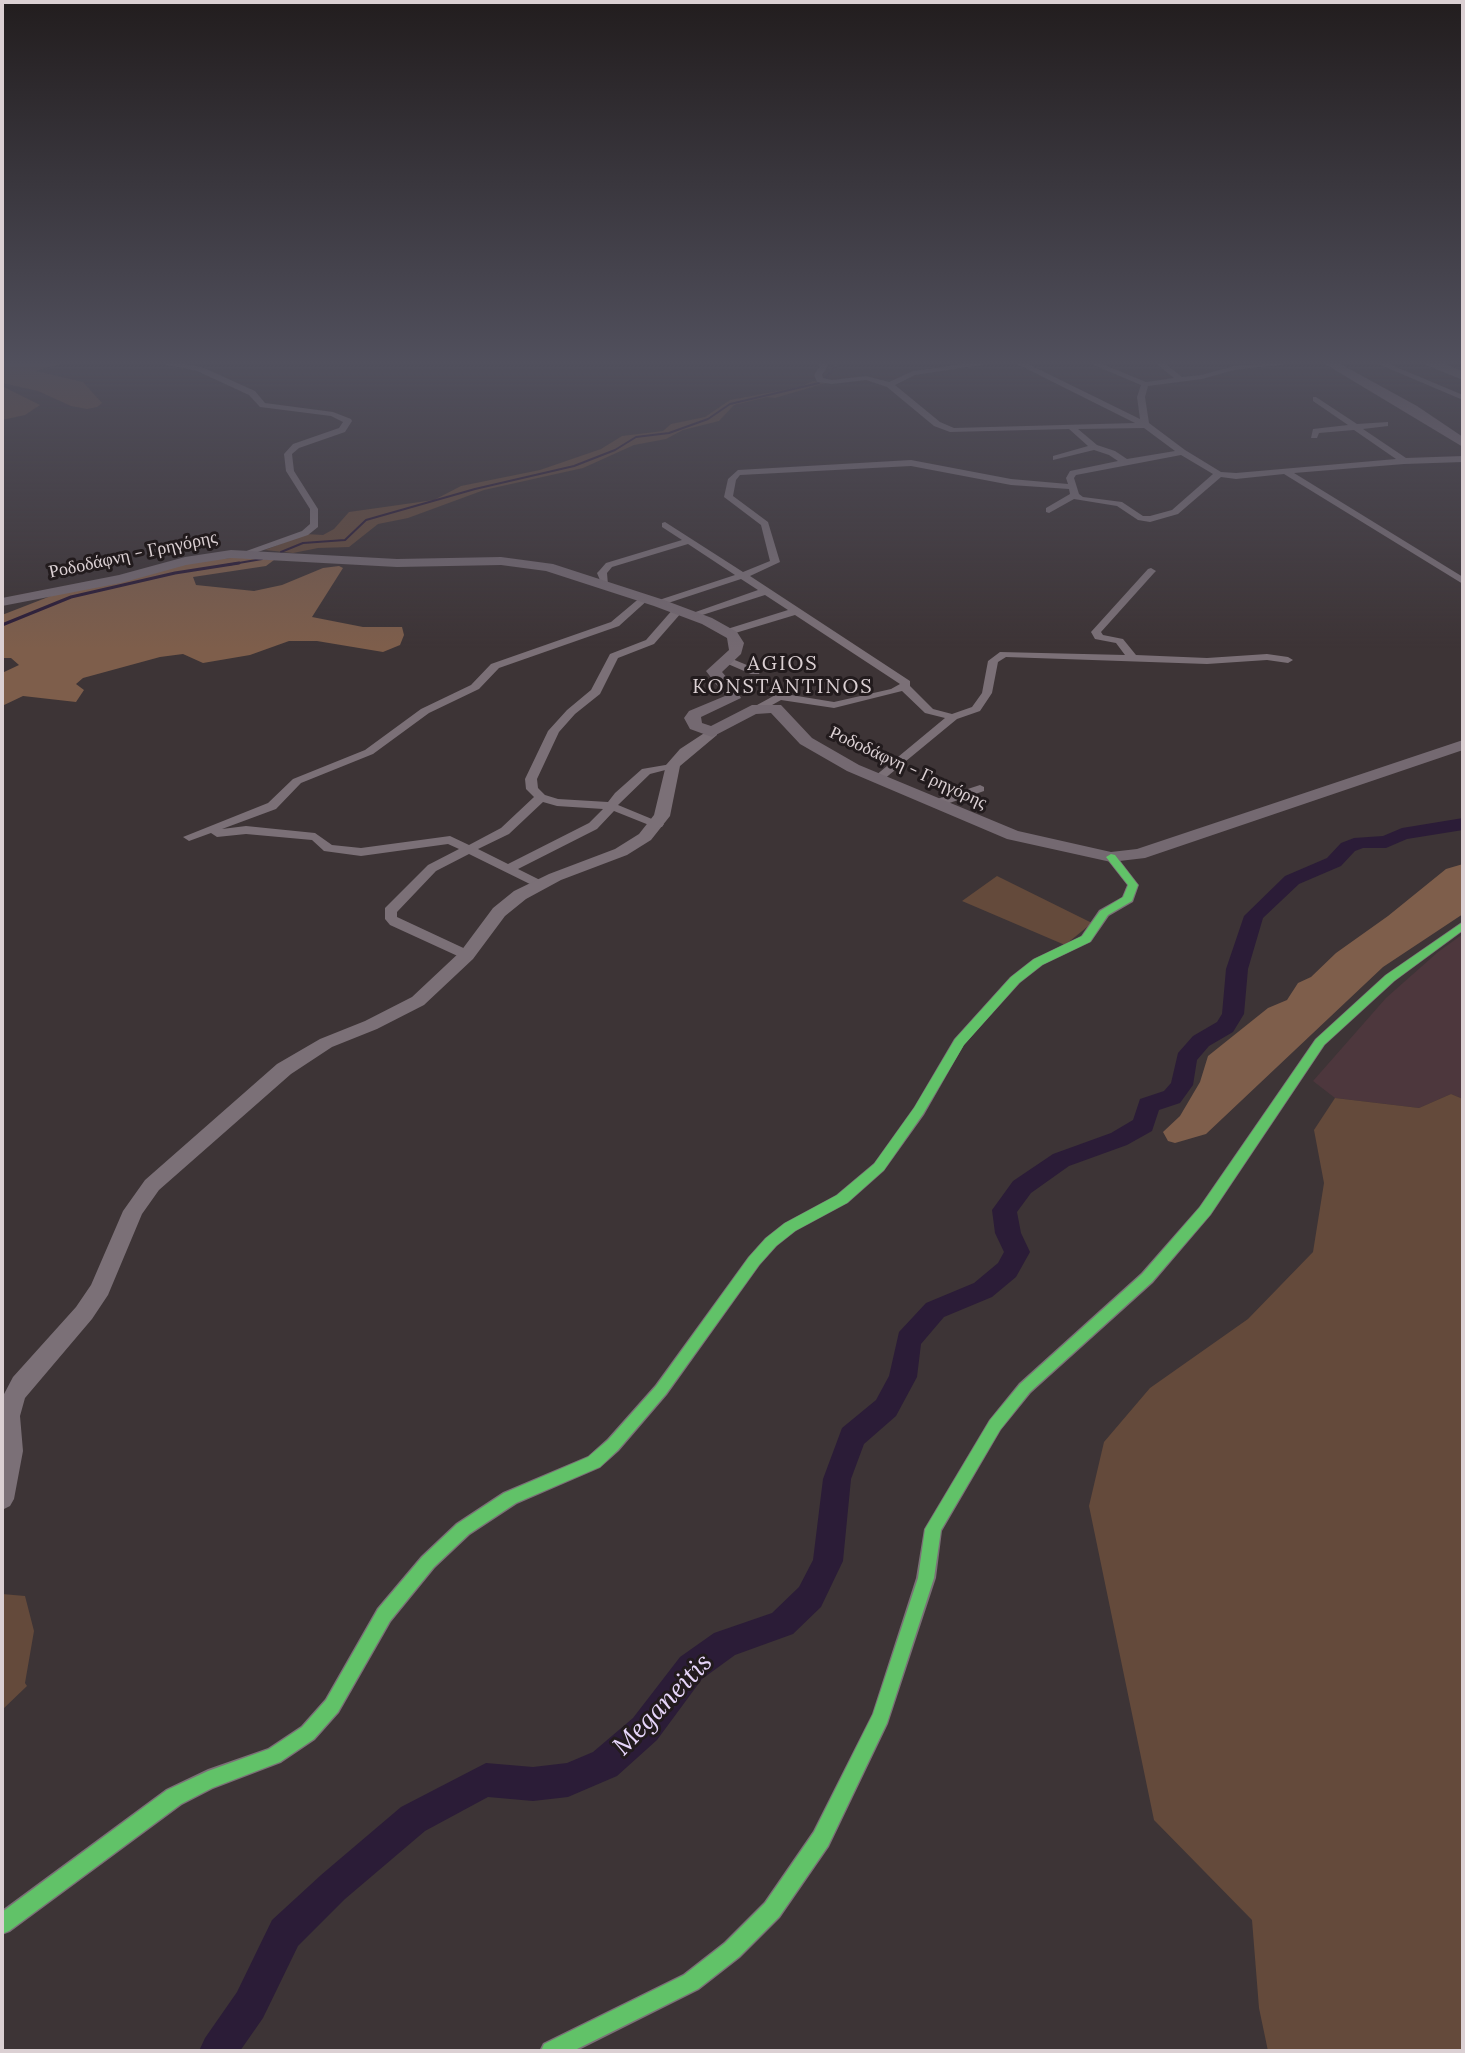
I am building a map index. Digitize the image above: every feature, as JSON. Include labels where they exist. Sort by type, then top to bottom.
[{"type":"main road","name":"Ροδοδάφνη - Γρηγόρης","points":[[2,602],[121,579],[185,561],[243,554],[397,563],[519,562],[605,583],[728,632]]},
{"type":"main road","points":[[728,632],[737,646],[716,668],[715,675],[731,691],[733,698],[700,711],[692,718],[696,726],[712,732],[761,707]]},
{"type":"main road","name":"Ροδοδάφνη - Γρηγόρης","points":[[761,707],[775,708],[797,733],[821,752],[935,804],[1013,835],[1111,857],[1139,854],[1388,767],[1463,745]]},
{"type":"street","points":[[243,554],[305,533],[315,525],[314,509],[290,471],[288,457]]},
{"type":"street","points":[[1056,458],[1060,457]]},
{"type":"street","points":[[1117,457],[1125,462]]},
{"type":"street","points":[[1155,457],[1073,473],[1070,478],[1074,491],[1084,500],[1119,504],[1141,518],[1150,519],[1175,512],[1219,474]]},
{"type":"street","points":[[1190,457],[1219,474],[1463,459]]},
{"type":"street","points":[[1398,457],[1404,461]]},
{"type":"street","points":[[538,884],[470,849],[441,840],[376,852],[346,852],[328,848],[315,837],[246,830],[189,837],[272,806],[297,781],[369,752],[425,711],[469,691],[495,666],[615,624],[652,600],[769,566],[776,559],[762,520],[728,497],[734,475],[911,463],[1074,491]]},
{"type":"street","points":[[1286,472],[1463,581]]},
{"type":"street","points":[[1049,510],[1074,491]]},
{"type":"street","points":[[665,525],[903,679],[904,687],[929,711],[953,717]]},
{"type":"street","points":[[605,583],[602,573],[609,565],[688,541]]},
{"type":"street","points":[[1132,657],[1119,641],[1099,637],[1096,632],[1151,571]]},
{"type":"street","points":[[658,824],[611,806],[557,802],[541,797],[532,789],[531,779],[554,731],[596,692],[614,656],[650,642],[685,613],[766,591]]},
{"type":"street","points":[[728,632],[796,611]]},
{"type":"street","points":[[879,778],[953,717],[976,709],[984,699],[991,679],[990,667],[998,656],[1132,657],[1194,661],[1267,657],[1288,660]]},
{"type":"street","points":[[725,659],[755,672]]},
{"type":"street","points":[[761,707],[779,696],[834,705],[904,687]]},
{"type":"street","points":[[2,1499],[11,1451],[9,1416],[14,1396],[84,1313],[100,1289],[133,1211],[152,1185],[284,1069],[326,1043],[402,1011],[431,990],[467,955],[499,912],[538,884],[621,852],[645,837],[658,824],[665,807],[673,765],[712,732]]},
{"type":"street","points":[[508,869],[600,821],[646,771],[673,765]]},
{"type":"street","points":[[935,804],[980,789]]},
{"type":"street","points":[[467,955],[395,922],[389,915],[432,868],[512,826],[541,797]]},
{"type":"street","points":[[2,1924],[174,1797],[208,1780],[274,1756],[308,1733],[332,1706],[394,1603],[428,1562],[463,1529],[510,1498],[594,1462],[613,1445],[661,1390],[771,1242],[790,1227],[842,1199],[879,1167],[919,1111],[959,1042],[1015,980],[1038,962],[1086,939],[1104,913],[1128,899],[1133,885],[1111,857]]},
{"type":"street","points":[[551,2051],[691,1982],[732,1950],[772,1910],[821,1839],[881,1717],[926,1578],[933,1529],[995,1425],[1025,1388],[1147,1278],[1205,1211],[1320,1042],[1390,978],[1463,925]]},
{"type":"shaded area","points":[[578,457],[608,457],[583,468],[484,490],[408,518],[378,524],[349,547],[293,553],[265,550],[306,534],[323,535],[334,529],[349,512],[434,500],[461,486],[540,470]]},
{"type":"shaded area","points":[[246,557],[274,560],[266,566],[193,577],[196,585],[254,591],[282,585],[323,568],[339,566],[343,568],[312,617],[363,627],[402,627],[404,635],[400,645],[383,652],[317,641],[289,641],[250,655],[203,663],[183,654],[160,657],[83,678],[76,684],[84,690],[76,702],[23,696],[2,706],[2,673],[19,665],[11,658],[2,658],[2,615],[56,594],[201,560]]},
{"type":"shaded area","points":[[1463,864],[1463,914],[1383,967],[1206,1134],[1175,1143],[1168,1141],[1163,1132],[1180,1116],[1200,1082],[1208,1056],[1268,1008],[1287,1000],[1298,983],[1311,977],[1336,953],[1446,869]]},
{"type":"shaded area","points":[[997,876],[1092,923],[1065,945],[962,901]]},
{"type":"shaded area","points":[[1463,934],[1463,1099],[1451,1094],[1419,1108],[1335,1098],[1313,1081],[1386,998]]},
{"type":"shaded area","points":[[1451,1094],[1463,1099],[1463,2051],[1268,2051],[1259,2008],[1252,1920],[1154,1820],[1089,1506],[1104,1442],[1150,1388],[1248,1319],[1313,1252],[1324,1183],[1314,1130],[1335,1098],[1419,1108]]},
{"type":"shaded area","points":[[2,1594],[25,1596],[34,1631],[27,1686],[2,1710]]},
{"type":"waterway","points":[[281,552],[303,543],[345,540],[366,520],[475,489],[574,466],[598,457]]},
{"type":"waterway","points":[[235,564],[262,559]]},
{"type":"waterway","points":[[2,625],[71,597],[175,573],[235,564]]},
{"type":"waterway","points":[[227,565],[235,564]]},
{"type":"waterway","name":"Meganeitis","points":[[218,2051],[250,2005],[285,1933],[333,1887],[413,1819],[486,1780],[533,1784],[568,1780],[605,1764],[645,1729],[691,1668],[725,1644],[782,1624],[810,1597],[828,1561],[837,1479],[852,1437],[886,1408],[903,1377],[908,1340],[935,1310],[983,1290],[1007,1270],[1017,1252],[1008,1233],[1004,1210],[1022,1187],[1061,1160],[1119,1139],[1144,1125],[1148,1105],[1172,1097],[1182,1085],[1186,1058],[1201,1041],[1225,1027],[1233,1014],[1237,969],[1254,916],[1292,880],[1334,862],[1348,847],[1361,842],[1386,842],[1402,834],[1463,824]]},
{"type":"cycle path","points":[[2,1924],[174,1797],[208,1780],[274,1756],[308,1733],[332,1706],[384,1615],[428,1562],[463,1529],[510,1498],[594,1462],[613,1445],[661,1390],[771,1242],[790,1227],[842,1199],[879,1167],[919,1111],[959,1042],[1015,980],[1038,962],[1086,939],[1104,913],[1128,899],[1133,885],[1111,857]]},
{"type":"cycle path","points":[[551,2051],[691,1982],[732,1950],[772,1910],[821,1839],[881,1717],[926,1578],[933,1529],[995,1425],[1025,1388],[1147,1278],[1205,1211],[1320,1042],[1390,978],[1463,925]]},
{"type":"district","name":"AGIOS KONSTANTINOS","points":[[783,676]]}]
